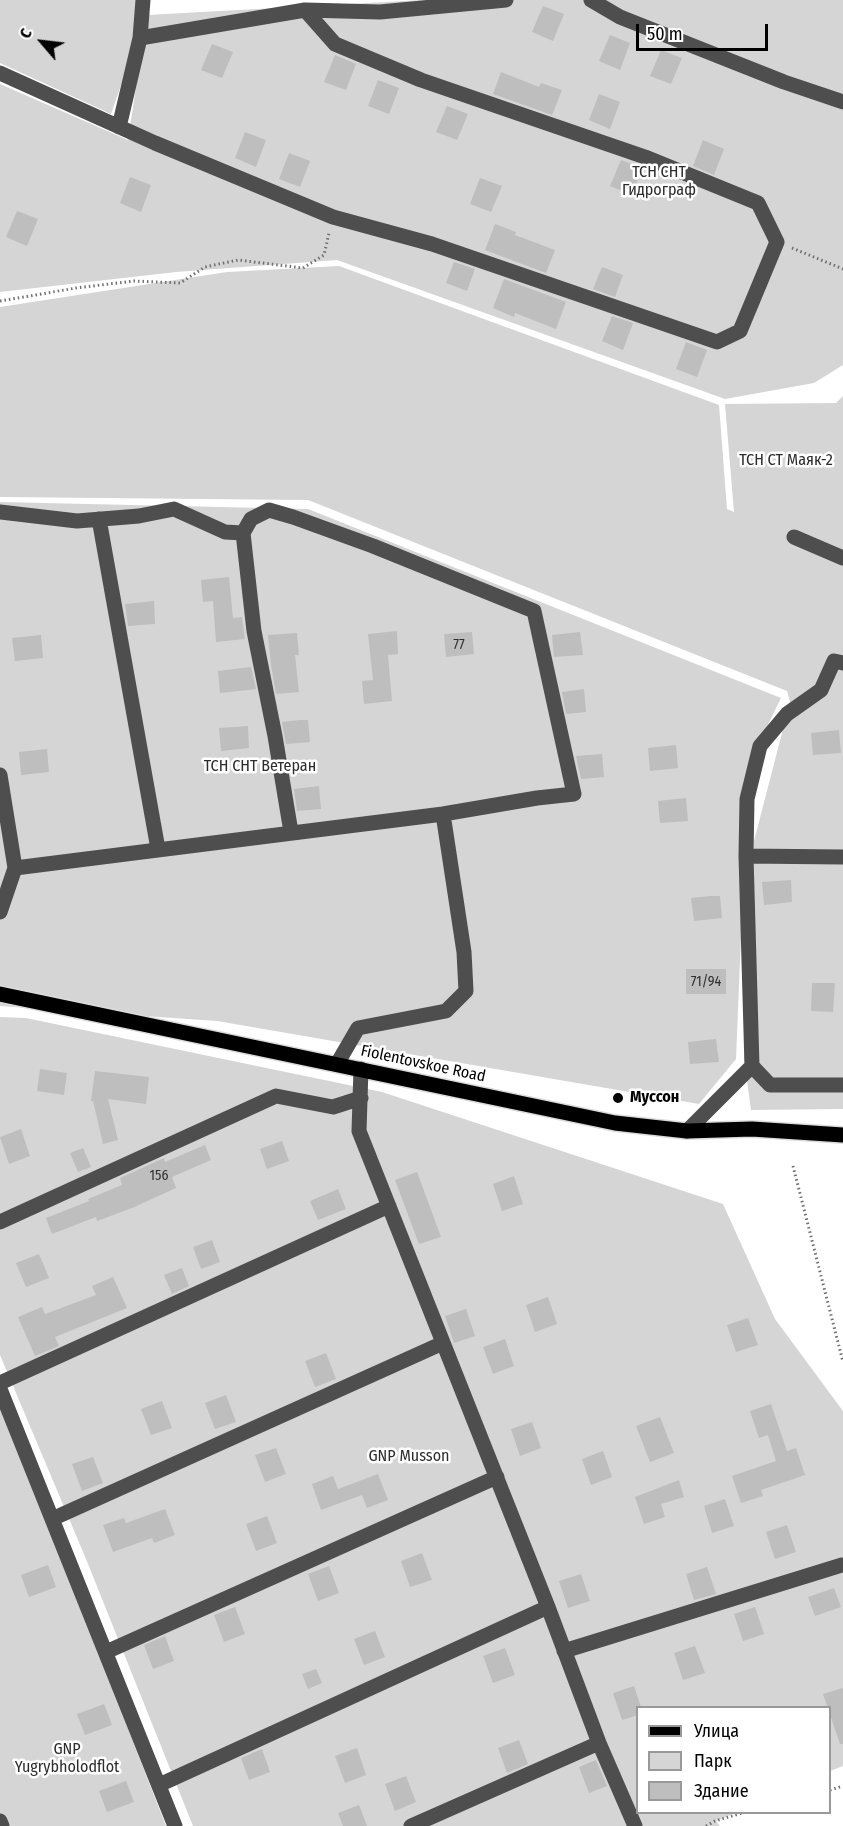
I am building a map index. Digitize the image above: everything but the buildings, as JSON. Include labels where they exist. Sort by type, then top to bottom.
[{"type":"main road","name":"Fiolentovskoe Road","points":[[0,994],[615,1123],[687,1131],[752,1129],[843,1135]]},
{"type":"lane","points":[[119,127],[140,38],[143,0]]},
{"type":"lane","points":[[140,38],[305,10],[380,12],[506,0]]},
{"type":"lane","points":[[591,0],[620,17],[784,82],[843,102]]},
{"type":"lane","points":[[0,73],[119,127],[333,217],[432,244],[717,342],[740,331],[777,242],[758,203],[645,157],[421,80],[335,44],[305,10]]},
{"type":"lane","points":[[0,512],[77,521],[139,516],[174,509],[225,532],[243,533]]},
{"type":"lane","points":[[15,868],[443,814],[574,794],[534,611],[374,546],[269,510],[251,519],[243,533],[254,631],[291,832]]},
{"type":"lane","points":[[99,519],[158,849]]},
{"type":"lane","points":[[794,537],[843,558]]},
{"type":"lane","points":[[843,663],[834,661],[821,690],[788,714],[760,746],[747,799],[746,856],[752,1066],[770,1085],[843,1085]]},
{"type":"lane","points":[[0,775],[15,868],[0,912]]},
{"type":"lane","points":[[337,1064],[358,1028],[446,1011],[466,991],[464,952],[443,814]]},
{"type":"lane","points":[[746,856],[843,856]]},
{"type":"lane","points":[[687,1131],[752,1066]]},
{"type":"lane","points":[[361,1069],[359,1131],[548,1607],[599,1743],[635,1826]]},
{"type":"lane","points":[[0,1222],[276,1096],[333,1107],[360,1098]]},
{"type":"lane","points":[[0,1383],[389,1206]]},
{"type":"lane","points":[[52,1518],[443,1343]]},
{"type":"lane","points":[[0,1389],[175,1826]]},
{"type":"lane","points":[[106,1652],[497,1477]]},
{"type":"lane","points":[[564,1651],[842,1565]]},
{"type":"lane","points":[[159,1785],[548,1607]]},
{"type":"lane","points":[[411,1826],[599,1743]]},
{"type":"lane","points":[[0,1821],[2,1826]]},
{"type":"path","points":[[0,301],[134,280],[180,283],[205,267],[238,260],[303,268],[324,255],[333,217]]},
{"type":"path","points":[[777,242],[843,269]]},
{"type":"path","points":[[793,1166],[843,1362]]},
{"type":"path","points":[[705,1826],[739,1814]]},
{"type":"green space","points":[[0,0],[138,0],[136,42],[111,114],[0,63]]},
{"type":"green space","name":"ТСН СНТ Гидрограф","points":[[423,0],[843,0],[843,365],[814,383],[725,399],[337,260],[176,272],[0,292],[0,84],[128,140],[147,15]]},
{"type":"green space","name":"ТСН СТ Маяк-2","points":[[339,266],[719,405],[727,509],[734,512],[725,404],[836,403],[843,396],[843,1109],[751,1110],[744,1058],[754,841],[790,702],[787,691],[308,500],[0,497],[0,307],[227,272]]},
{"type":"green space","name":"ТСН СНТ Ветеран","points":[[0,502],[308,509],[781,698],[748,766],[736,1059],[699,1104],[217,1021],[0,1006]]},
{"type":"green space","name":"GNP Musson","points":[[0,1017],[26,1018],[382,1092],[723,1204],[775,1319],[843,1411],[843,1766],[831,1771],[831,1706],[636,1706],[636,1814],[733,1814],[716,1821],[720,1826],[193,1826],[86,1559],[0,1355]]},
{"type":"green space","name":"GNP Yugrybholodflot","points":[[0,1402],[34,1488],[166,1826],[0,1826]]},
{"type":"place","name":"Муссон","points":[[618,1098]]}]
